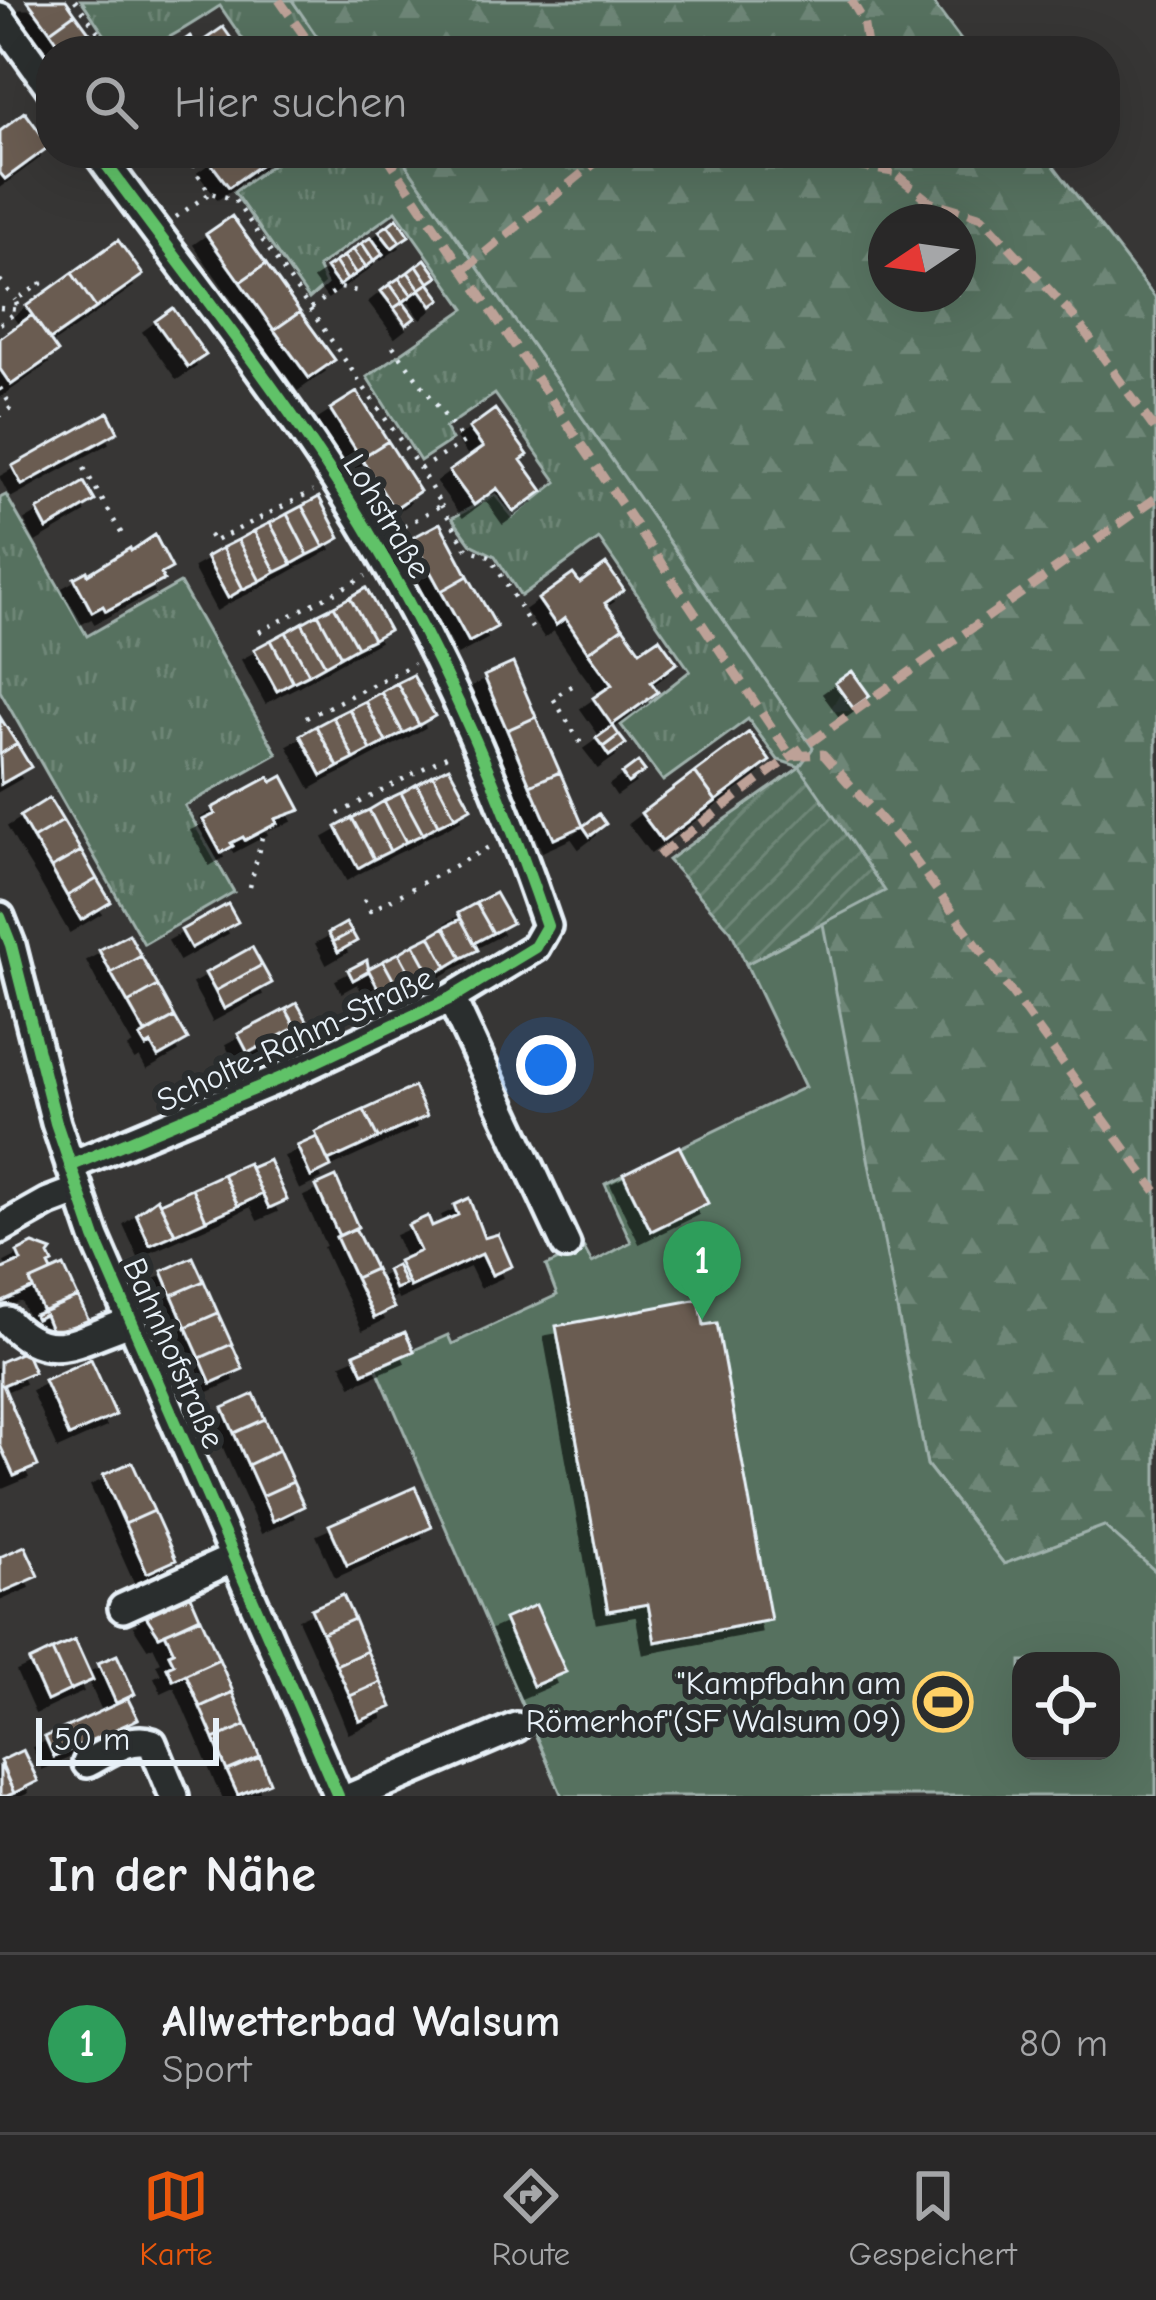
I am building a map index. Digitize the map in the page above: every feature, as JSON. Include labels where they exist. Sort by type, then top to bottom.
[{"type":"street","points":[[0,17],[36,67]]},
{"type":"street","name":"Lohstraße","points":[[109,168],[335,480],[381,554],[435,653],[514,835],[547,926],[535,946]]},
{"type":"street","name":"Bahnhofstraße","points":[[0,917],[74,1178],[131,1322],[337,1794]]},
{"type":"street","name":"Scholte-Rahm-Straße","points":[[0,1229],[48,1202],[74,1178],[451,998],[535,946]]},
{"type":"street","points":[[451,998],[566,1245]]},
{"type":"street","points":[[7,1321],[24,1339],[52,1349],[131,1322]]},
{"type":"street","points":[[123,1608],[234,1558]]},
{"type":"street","points":[[337,1794],[516,1727]]},
{"type":"street","points":[[87,1763],[134,1739],[146,1739],[152,1743],[174,1796]]},
{"type":"path","points":[[75,0],[101,36]]},
{"type":"path","points":[[193,168],[210,193],[234,199],[420,469],[467,549],[490,556],[532,628]]},
{"type":"path","points":[[156,231],[210,193]]},
{"type":"path","points":[[15,300],[40,284],[38,275]]},
{"type":"path","points":[[0,280],[19,310]]},
{"type":"path","points":[[311,308],[340,287],[357,291]]},
{"type":"path","points":[[0,308],[19,310]]},
{"type":"path","points":[[0,324],[19,310]]},
{"type":"path","points":[[393,346],[464,442],[420,469]]},
{"type":"path","points":[[0,388],[12,406],[0,416]]},
{"type":"path","points":[[84,468],[123,536]]},
{"type":"path","points":[[209,535],[213,542],[335,480]]},
{"type":"path","points":[[266,505],[271,513]]},
{"type":"path","points":[[260,632],[381,554],[441,506]]},
{"type":"path","points":[[306,718],[435,653]]},
{"type":"path","points":[[572,686],[553,698],[582,745]]},
{"type":"path","points":[[338,814],[475,741]]},
{"type":"path","points":[[364,899],[370,911],[514,835]]},
{"type":"path","points":[[250,886],[262,837]]},
{"type":"green space","points":[[81,0],[292,0],[317,36],[241,36],[220,6],[171,36],[106,36]]},
{"type":"green space","points":[[292,0],[931,0],[958,36],[317,36]]},
{"type":"green space","points":[[267,168],[408,168],[814,748],[800,767],[778,760],[748,719],[663,781],[621,725],[690,671],[599,539],[521,596],[495,556],[471,544],[452,518],[495,495],[513,517],[557,482],[495,394],[445,428],[452,440],[420,461],[367,377],[465,309],[396,211],[318,267],[326,284],[309,299],[234,192]]},
{"type":"green space","points":[[408,168],[1056,168],[1156,299],[1156,1572],[1104,1527],[1004,1564],[927,1465],[793,776],[813,748]]},
{"type":"green space","points":[[6,495],[87,636],[180,583],[277,754],[185,806],[234,892],[144,944],[0,691],[0,498]]},
{"type":"green space","points":[[800,767],[885,891],[746,964],[731,931],[668,860]]},
{"type":"green space","points":[[823,924],[927,1465],[1004,1564],[1104,1526],[1156,1572],[1156,1796],[562,1796],[376,1367],[448,1335],[452,1344],[557,1295],[546,1266],[584,1248],[592,1263],[631,1242],[605,1184],[805,1087],[746,964]]},
{"type":"building","points":[[27,0],[66,0],[75,13],[50,31]]},
{"type":"building","points":[[75,13],[92,36],[54,36],[50,31]]},
{"type":"building","points":[[25,112],[36,127],[36,156],[5,179],[0,173],[0,131]]},
{"type":"building","points":[[215,168],[256,168],[229,187]]},
{"type":"building","points":[[232,216],[266,264],[240,282],[206,234]]},
{"type":"building","points":[[397,218],[409,236],[400,242],[388,225]]},
{"type":"building","points":[[388,225],[400,242],[392,248],[379,231]]},
{"type":"building","points":[[371,237],[383,254],[374,261],[362,243]]},
{"type":"building","points":[[118,240],[143,275],[96,308],[72,273]]},
{"type":"building","points":[[362,243],[374,261],[366,267],[353,249]]},
{"type":"building","points":[[353,249],[366,267],[356,274],[344,256]]},
{"type":"building","points":[[344,256],[356,274],[347,280],[335,262]]},
{"type":"building","points":[[425,259],[438,277],[429,283],[417,265]]},
{"type":"building","points":[[335,262],[347,280],[339,286],[326,268]]},
{"type":"building","points":[[266,264],[300,312],[274,330],[240,282]]},
{"type":"building","points":[[417,265],[429,283],[420,289],[408,272]]},
{"type":"building","points":[[408,272],[420,289],[412,295],[399,278]]},
{"type":"building","points":[[72,273],[96,308],[50,340],[26,306]]},
{"type":"building","points":[[399,278],[412,295],[403,302],[390,284]]},
{"type":"building","points":[[429,283],[441,299],[432,306],[420,289]]},
{"type":"building","points":[[390,284],[403,302],[394,308],[381,291]]},
{"type":"building","points":[[403,302],[415,318],[406,325],[394,308]]},
{"type":"building","points":[[173,308],[206,355],[188,367],[155,321]]},
{"type":"building","points":[[300,312],[335,360],[309,378],[274,330]]},
{"type":"building","points":[[32,315],[58,352],[11,385],[0,369],[0,338]]},
{"type":"building","points":[[357,392],[388,441],[361,458],[330,409]]},
{"type":"building","points":[[495,409],[528,455],[521,460],[543,491],[514,512],[497,488],[474,505],[449,471],[483,447],[469,428]]},
{"type":"building","points":[[108,412],[118,432],[22,485],[12,466]]},
{"type":"building","points":[[388,441],[420,491],[394,509],[361,458]]},
{"type":"building","points":[[84,482],[95,501],[47,529],[37,510]]},
{"type":"building","points":[[319,497],[340,538],[324,547],[302,506]]},
{"type":"building","points":[[302,506],[324,547],[308,555],[287,514]]},
{"type":"building","points":[[287,514],[308,555],[292,564],[270,523]]},
{"type":"building","points":[[270,523],[292,564],[276,572],[254,531]]},
{"type":"building","points":[[440,523],[468,576],[441,591],[412,538]]},
{"type":"building","points":[[254,531],[276,572],[260,581],[238,540]]},
{"type":"building","points":[[155,535],[172,568],[161,574],[164,580],[106,611],[103,606],[92,612],[74,578]]},
{"type":"building","points":[[238,540],[260,581],[243,589],[222,548]]},
{"type":"building","points":[[222,548],[243,589],[228,598],[206,557]]},
{"type":"building","points":[[606,564],[624,590],[605,603],[623,627],[588,652],[565,618],[556,625],[538,599],[573,574],[580,583]]},
{"type":"building","points":[[468,576],[497,627],[469,642],[441,591]]},
{"type":"building","points":[[366,588],[389,630],[373,639],[350,597]]},
{"type":"building","points":[[350,597],[373,639],[357,647],[334,606]]},
{"type":"building","points":[[334,606],[357,647],[341,656],[318,614]]},
{"type":"building","points":[[318,614],[341,656],[325,665],[302,623]]},
{"type":"building","points":[[302,623],[325,665],[309,674],[286,632]]},
{"type":"building","points":[[623,627],[640,651],[659,638],[677,663],[651,682],[658,692],[612,725],[593,698],[612,685],[588,652]]},
{"type":"building","points":[[286,632],[309,674],[293,682],[271,640]]},
{"type":"building","points":[[271,640],[293,682],[277,691],[254,649]]},
{"type":"building","points":[[513,663],[536,717],[507,730],[484,676]]},
{"type":"building","points":[[852,671],[870,696],[853,708],[835,683]]},
{"type":"building","points":[[413,675],[435,716],[419,725],[397,683]]},
{"type":"building","points":[[397,683],[419,725],[403,733],[381,692]]},
{"type":"building","points":[[381,692],[403,733],[386,742],[365,701]]},
{"type":"building","points":[[365,701],[386,742],[371,750],[349,709]]},
{"type":"building","points":[[349,709],[371,750],[354,759],[333,717]]},
{"type":"building","points":[[0,717],[17,744],[0,754]]},
{"type":"building","points":[[333,717],[354,759],[338,767],[316,726]]},
{"type":"building","points":[[536,717],[560,772],[530,785],[507,730]]},
{"type":"building","points":[[316,726],[338,767],[322,776],[300,735]]},
{"type":"building","points":[[613,726],[619,735],[603,747],[596,738]]},
{"type":"building","points":[[749,732],[770,761],[716,801],[695,772]]},
{"type":"building","points":[[619,735],[626,744],[609,756],[603,747]]},
{"type":"building","points":[[17,744],[31,767],[1,784],[0,754]]},
{"type":"building","points":[[638,762],[645,771],[628,783],[622,774]]},
{"type":"building","points":[[449,767],[471,808],[455,817],[433,775]]},
{"type":"building","points":[[560,772],[583,826],[554,839],[530,785]]},
{"type":"building","points":[[695,772],[716,801],[662,841],[641,813]]},
{"type":"building","points":[[433,775],[455,817],[438,825],[417,784]]},
{"type":"building","points":[[283,776],[301,810],[275,819],[277,823],[231,843],[221,853],[203,820],[215,814],[212,808],[269,777],[272,782]]},
{"type":"building","points":[[417,784],[438,825],[423,834],[401,793]]},
{"type":"building","points":[[401,793],[423,834],[406,842],[384,801]]},
{"type":"building","points":[[49,798],[63,821],[33,839],[20,816]]},
{"type":"building","points":[[384,801],[406,842],[390,851],[369,810]]},
{"type":"building","points":[[369,810],[390,851],[374,859],[352,818]]},
{"type":"building","points":[[599,814],[606,824],[590,836],[583,826]]},
{"type":"building","points":[[352,818],[374,859],[358,868],[336,827]]},
{"type":"building","points":[[63,821],[81,851],[51,868],[33,839]]},
{"type":"building","points":[[81,851],[97,879],[67,896],[51,868]]},
{"type":"building","points":[[97,879],[111,902],[81,920],[67,896]]},
{"type":"building","points":[[495,893],[512,923],[493,933],[476,903]]},
{"type":"building","points":[[476,903],[493,933],[474,943],[458,913]]},
{"type":"building","points":[[228,904],[238,922],[191,948],[181,930]]},
{"type":"building","points":[[461,919],[478,950],[462,958],[445,927]]},
{"type":"building","points":[[346,923],[352,932],[333,942],[328,933]]},
{"type":"building","points":[[445,927],[462,958],[447,967],[430,936]]},
{"type":"building","points":[[352,932],[357,941],[338,952],[333,942]]},
{"type":"building","points":[[129,934],[141,956],[111,973],[99,950]]},
{"type":"building","points":[[430,936],[447,967],[431,975],[414,944]]},
{"type":"building","points":[[414,944],[431,975],[416,984],[399,953]]},
{"type":"building","points":[[252,947],[262,965],[215,991],[205,973]]},
{"type":"building","points":[[399,953],[416,984],[400,992],[383,961]]},
{"type":"building","points":[[141,956],[158,986],[128,1003],[111,973]]},
{"type":"building","points":[[367,960],[369,971],[353,980],[348,970]]},
{"type":"building","points":[[383,961],[400,992],[385,1001],[368,969]]},
{"type":"building","points":[[262,965],[272,983],[224,1009],[215,991]]},
{"type":"building","points":[[158,986],[175,1017],[145,1033],[128,1003]]},
{"type":"building","points":[[297,1003],[308,1022],[296,1029],[286,1009]]},
{"type":"building","points":[[286,1009],[296,1027],[248,1053],[238,1034]]},
{"type":"building","points":[[175,1017],[188,1040],[158,1057],[140,1037]]},
{"type":"building","points":[[414,1087],[427,1116],[378,1138],[364,1110]]},
{"type":"building","points":[[364,1110],[378,1138],[328,1161],[315,1132]]},
{"type":"building","points":[[317,1137],[331,1167],[311,1177],[297,1146]]},
{"type":"building","points":[[679,1146],[708,1203],[651,1231],[623,1174]]},
{"type":"building","points":[[269,1160],[287,1200],[269,1208],[250,1168]]},
{"type":"building","points":[[248,1163],[262,1194],[238,1206],[223,1174]]},
{"type":"building","points":[[223,1174],[238,1206],[206,1220],[192,1188]]},
{"type":"building","points":[[336,1177],[358,1227],[339,1236],[316,1186]]},
{"type":"building","points":[[192,1188],[206,1220],[175,1234],[160,1203]]},
{"type":"building","points":[[157,1198],[175,1234],[150,1245],[136,1214]]},
{"type":"building","points":[[469,1198],[484,1238],[498,1234],[512,1266],[492,1275],[482,1254],[410,1287],[398,1261],[420,1251],[408,1225],[428,1216],[432,1226],[458,1215],[454,1205]]},
{"type":"building","points":[[355,1228],[375,1269],[355,1278],[336,1237]]},
{"type":"building","points":[[33,1244],[52,1251],[52,1271],[30,1281],[33,1288],[0,1303],[0,1270],[21,1261],[17,1252]]},
{"type":"building","points":[[193,1257],[204,1281],[172,1295],[162,1271]]},
{"type":"building","points":[[396,1265],[405,1285],[395,1289],[387,1270]]},
{"type":"building","points":[[64,1266],[78,1297],[43,1312],[30,1281]]},
{"type":"building","points":[[375,1269],[394,1308],[374,1318],[355,1278]]},
{"type":"building","points":[[204,1281],[218,1313],[186,1327],[172,1295]]},
{"type":"building","points":[[78,1297],[91,1326],[56,1342],[45,1315],[36,1319],[34,1315]]},
{"type":"building","points":[[699,1299],[704,1325],[717,1323],[771,1620],[655,1642],[648,1604],[608,1611],[556,1326]]},
{"type":"building","points":[[218,1313],[232,1344],[200,1358],[186,1327]]},
{"type":"building","points":[[405,1332],[414,1351],[363,1373],[354,1354]]},
{"type":"building","points":[[232,1344],[243,1369],[211,1383],[200,1358]]},
{"type":"building","points":[[25,1351],[34,1372],[3,1385],[38,1466],[14,1476],[0,1445],[0,1362]]},
{"type":"building","points":[[91,1359],[116,1415],[69,1436],[44,1380]]},
{"type":"building","points":[[254,1394],[265,1419],[234,1433],[223,1408]]},
{"type":"building","points":[[265,1419],[279,1450],[248,1465],[234,1433]]},
{"type":"building","points":[[279,1450],[293,1482],[262,1496],[248,1465]]},
{"type":"building","points":[[132,1462],[154,1511],[125,1524],[103,1475]]},
{"type":"building","points":[[293,1482],[304,1506],[273,1521],[262,1496]]},
{"type":"building","points":[[415,1487],[432,1527],[347,1565],[329,1525]]},
{"type":"building","points":[[154,1511],[176,1560],[147,1573],[125,1524]]},
{"type":"building","points":[[25,1546],[39,1576],[0,1593],[0,1557]]},
{"type":"building","points":[[187,1587],[200,1617],[159,1636],[146,1616],[150,1615],[146,1605]]},
{"type":"building","points":[[343,1595],[354,1619],[322,1633],[311,1609]]},
{"type":"building","points":[[536,1605],[566,1672],[533,1686],[504,1619]]},
{"type":"building","points":[[201,1618],[219,1659],[173,1680],[167,1667],[174,1664],[169,1654],[174,1652],[165,1633]]},
{"type":"building","points":[[354,1619],[367,1651],[336,1665],[322,1633]]},
{"type":"building","points":[[75,1640],[93,1680],[70,1690],[52,1650]]},
{"type":"building","points":[[52,1650],[70,1690],[47,1701],[29,1661]]},
{"type":"building","points":[[367,1651],[381,1682],[350,1696],[336,1665]]},
{"type":"building","points":[[117,1655],[135,1694],[116,1703],[98,1663]]},
{"type":"building","points":[[219,1659],[233,1692],[200,1707],[186,1674]]},
{"type":"building","points":[[381,1682],[392,1707],[360,1721],[350,1696]]},
{"type":"building","points":[[232,1692],[246,1725],[214,1739],[200,1707]]},
{"type":"building","points":[[128,1699],[138,1719],[54,1757],[45,1737]]},
{"type":"building","points":[[246,1725],[260,1757],[227,1771],[214,1739]]},
{"type":"building","points":[[23,1750],[38,1781],[14,1793],[0,1761]]},
{"type":"building","points":[[260,1757],[270,1782],[238,1795],[227,1771]]},
{"type":"building","points":[[0,1764],[14,1793],[7,1796],[0,1796]]},
{"type":"marked path","points":[[279,0],[304,36]]},
{"type":"marked path","points":[[851,0],[863,20],[866,36]]},
{"type":"marked path","points":[[395,168],[791,756],[823,754],[906,848],[1156,1191]]},
{"type":"marked path","points":[[464,270],[589,168]]},
{"type":"marked path","points":[[868,168],[893,172]]},
{"type":"marked path","points":[[891,168],[929,201],[982,217],[1075,318],[1156,431]]},
{"type":"marked path","points":[[658,856],[1156,498]]},
{"type":"cycle path","points":[[70,1166],[281,1078],[451,998],[535,947],[547,926],[481,753],[428,640],[368,532],[278,396],[109,168]]},
{"type":"cycle path","points":[[0,917],[56,1123],[95,1238],[338,1796]]},
{"type":"place","name":"Allwetterbad Walsum","points":[[702,1320]]},
{"type":"place","name":"\"Kampfbahn am Römerhof\"(SF Walsum 09)","points":[[943,1702]]}]
